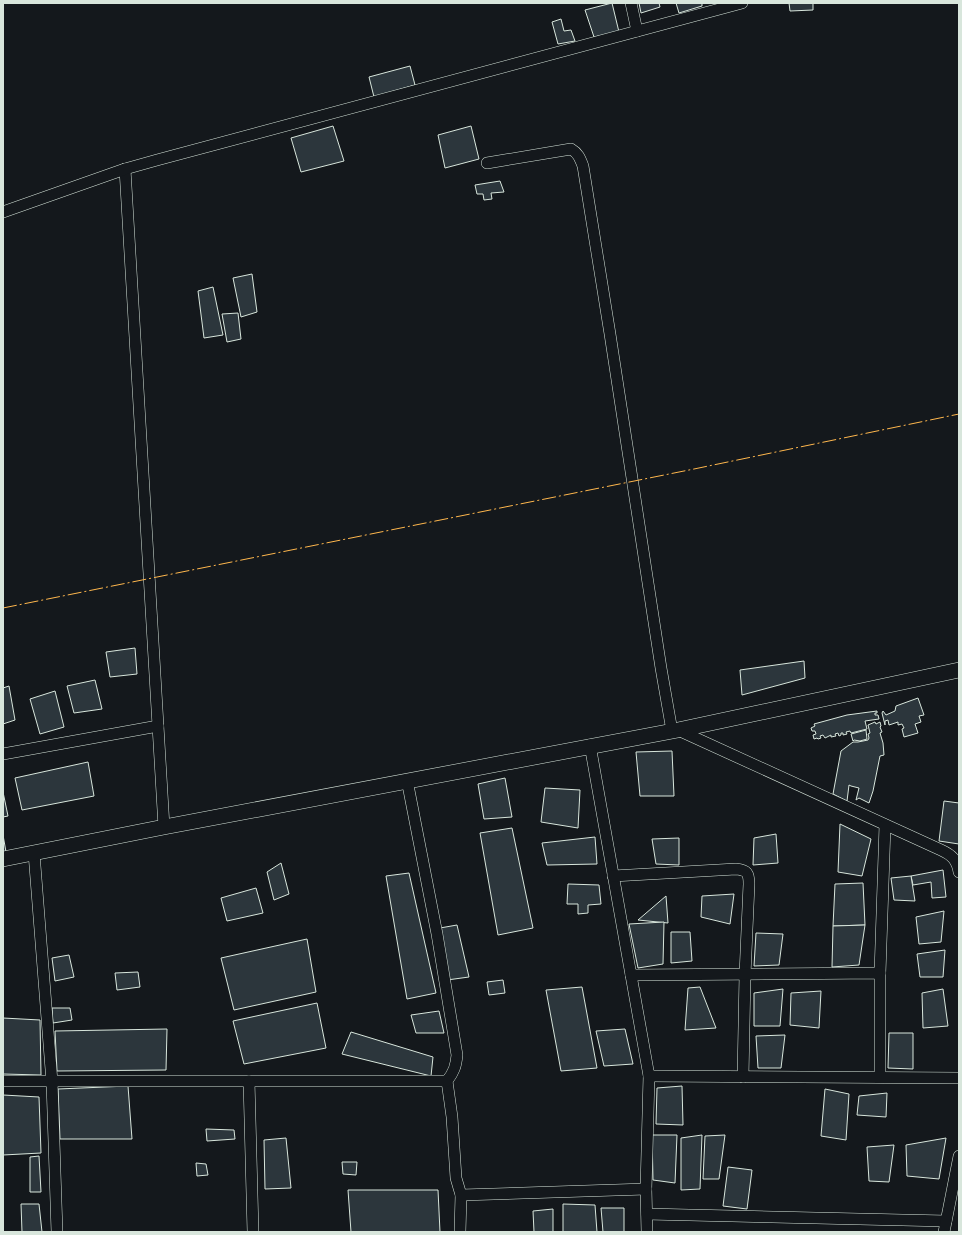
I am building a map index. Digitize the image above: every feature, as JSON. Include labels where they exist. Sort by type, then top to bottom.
[{"type":"street","points":[[631,3],[637,31]]},
{"type":"street","points":[[3,212],[125,169],[637,31],[723,5],[742,3]]},
{"type":"street","points":[[487,162],[571,149],[580,156],[583,166],[610,334],[661,668],[675,730]]},
{"type":"street","points":[[125,169],[164,827]]},
{"type":"street","points":[[3,859],[407,780],[675,730],[959,670]]},
{"type":"street","points":[[3,754],[158,726]]},
{"type":"street","points":[[675,730],[946,852],[956,860],[959,868]]},
{"type":"street","points":[[590,745],[649,1076],[646,1188],[647,1232]]},
{"type":"street","points":[[407,780],[437,934],[457,1055],[454,1072],[447,1081],[452,1117],[456,1178],[461,1195],[460,1232]]},
{"type":"street","points":[[880,1077],[880,973],[885,825]]},
{"type":"street","points":[[34,853],[52,1082],[57,1232]]},
{"type":"street","points":[[613,876],[736,869],[743,870],[749,875],[743,1076]]},
{"type":"street","points":[[631,975],[880,973]]},
{"type":"street","points":[[649,1076],[959,1078]]},
{"type":"street","points":[[3,1081],[447,1081]]},
{"type":"street","points":[[249,1081],[253,1232]]},
{"type":"street","points":[[647,1214],[945,1227],[959,1156]]},
{"type":"street","points":[[461,1195],[646,1188]]},
{"type":"building","points":[[612,3],[619,32],[594,37],[585,10]]},
{"type":"building","points":[[639,3],[659,3],[660,7],[641,13]]},
{"type":"building","points":[[676,3],[702,3],[702,6],[679,13]]},
{"type":"building","points":[[789,3],[813,3],[813,10],[790,11]]},
{"type":"building","points":[[561,19],[564,31],[571,30],[575,41],[558,44],[552,22]]},
{"type":"building","points":[[410,66],[415,85],[374,97],[369,77]]},
{"type":"building","points":[[333,126],[344,161],[301,172],[291,138]]},
{"type":"building","points":[[471,126],[479,159],[445,168],[438,135]]},
{"type":"building","points":[[500,181],[504,192],[491,193],[492,199],[484,200],[483,194],[477,194],[475,185]]},
{"type":"building","points":[[252,274],[257,312],[241,317],[233,278]]},
{"type":"building","points":[[213,287],[223,335],[204,338],[198,291]]},
{"type":"building","points":[[238,313],[241,339],[227,342],[222,314]]},
{"type":"building","points":[[135,648],[137,674],[110,677],[106,652]]},
{"type":"building","points":[[804,661],[805,678],[742,695],[740,670]]},
{"type":"building","points":[[95,680],[102,709],[74,713],[67,686]]},
{"type":"building","points":[[9,686],[15,720],[3,724],[3,688]]},
{"type":"building","points":[[55,691],[64,727],[40,734],[30,699]]},
{"type":"building","points":[[918,698],[924,715],[919,716],[921,722],[915,724],[918,733],[904,737],[902,729],[904,728],[902,724],[898,725],[898,722],[889,725],[888,720],[885,721],[885,725],[882,713],[883,711],[886,715],[895,711],[896,706]]},
{"type":"building","points":[[877,711],[875,715],[878,715],[879,719],[865,721],[867,729],[851,733],[850,731],[846,732],[847,734],[843,735],[843,733],[841,733],[839,736],[838,733],[835,734],[836,736],[831,737],[831,735],[825,738],[823,735],[820,736],[821,738],[814,739],[813,735],[816,734],[811,728],[815,726],[814,724],[847,715]]},
{"type":"building","points":[[875,722],[876,724],[880,722],[882,732],[880,733],[884,755],[880,756],[869,803],[859,798],[856,800],[859,788],[849,785],[847,801],[833,794],[841,751],[853,742],[868,740],[868,734],[870,733],[868,725]]},
{"type":"building","points":[[866,730],[867,739],[853,741],[851,734]]},
{"type":"building","points":[[672,751],[674,796],[640,796],[636,752]]},
{"type":"building","points":[[88,762],[94,796],[22,810],[15,778]]},
{"type":"building","points":[[505,778],[512,817],[484,819],[478,784]]},
{"type":"building","points":[[545,788],[580,790],[578,828],[541,822]]},
{"type":"building","points":[[3,792],[8,816],[3,817]]},
{"type":"building","points":[[944,801],[959,803],[959,844],[939,841]]},
{"type":"building","points":[[840,824],[871,839],[862,876],[838,872]]},
{"type":"building","points":[[512,828],[533,928],[498,935],[480,833]]},
{"type":"building","points":[[776,834],[778,863],[753,865],[754,838]]},
{"type":"building","points":[[3,835],[6,852],[3,852]]},
{"type":"building","points":[[595,837],[597,864],[547,865],[542,843]]},
{"type":"building","points":[[679,838],[679,865],[656,864],[652,839]]},
{"type":"building","points":[[281,863],[289,894],[274,900],[267,872]]},
{"type":"building","points":[[943,870],[946,897],[932,898],[931,882],[913,885],[911,876]]},
{"type":"building","points":[[409,873],[436,993],[407,999],[386,876]]},
{"type":"building","points":[[911,876],[915,901],[894,900],[891,878]]},
{"type":"building","points":[[863,883],[865,925],[833,926],[835,884]]},
{"type":"building","points":[[568,884],[599,885],[601,904],[588,905],[588,913],[578,914],[578,904],[567,904]]},
{"type":"building","points":[[256,888],[263,913],[227,921],[221,898]]},
{"type":"building","points":[[734,894],[730,924],[701,917],[702,896]]},
{"type":"building","points":[[666,896],[668,923],[638,920]]},
{"type":"building","points":[[944,911],[941,942],[919,944],[916,917]]},
{"type":"building","points":[[664,922],[663,964],[638,968],[629,924]]},
{"type":"building","points":[[457,925],[469,977],[447,980],[440,928]]},
{"type":"building","points":[[865,925],[859,965],[832,967],[833,926]]},
{"type":"building","points":[[671,932],[690,932],[692,961],[671,963]]},
{"type":"building","points":[[756,933],[783,934],[779,965],[754,966]]},
{"type":"building","points":[[307,939],[316,992],[234,1010],[221,958]]},
{"type":"building","points":[[945,950],[943,977],[920,977],[917,954]]},
{"type":"building","points":[[69,955],[74,977],[55,981],[52,958]]},
{"type":"building","points":[[138,972],[140,987],[117,990],[115,973]]},
{"type":"building","points":[[503,980],[505,993],[489,995],[487,982]]},
{"type":"building","points":[[582,987],[597,1068],[561,1071],[546,990]]},
{"type":"building","points":[[700,987],[716,1028],[685,1030],[688,988]]},
{"type":"building","points":[[783,989],[780,1026],[754,1026],[754,993]]},
{"type":"building","points":[[943,989],[948,1026],[923,1028],[922,993]]},
{"type":"building","points":[[821,991],[819,1028],[790,1025],[791,993]]},
{"type":"building","points":[[317,1003],[326,1048],[244,1064],[233,1021]]},
{"type":"building","points":[[52,1008],[70,1008],[72,1020],[53,1023]]},
{"type":"building","points":[[439,1011],[444,1033],[416,1033],[411,1015]]},
{"type":"building","points":[[3,1018],[40,1020],[41,1075],[3,1074]]},
{"type":"building","points":[[167,1029],[166,1070],[57,1071],[55,1031]]},
{"type":"building","points":[[625,1029],[633,1064],[604,1066],[596,1031]]},
{"type":"building","points":[[351,1032],[433,1057],[431,1076],[342,1054]]},
{"type":"building","points":[[889,1033],[913,1033],[913,1069],[888,1068]]},
{"type":"building","points":[[785,1035],[781,1068],[758,1068],[756,1036]]},
{"type":"building","points":[[128,1086],[132,1139],[60,1139],[58,1089]]},
{"type":"building","points":[[682,1086],[683,1125],[656,1124],[657,1088]]},
{"type":"building","points":[[825,1089],[849,1094],[846,1140],[821,1136]]},
{"type":"building","points":[[887,1093],[886,1117],[857,1115],[859,1096]]},
{"type":"building","points":[[3,1095],[39,1097],[41,1153],[3,1155]]},
{"type":"building","points":[[206,1129],[234,1130],[235,1139],[207,1141]]},
{"type":"building","points":[[652,1135],[677,1135],[675,1183],[653,1180]]},
{"type":"building","points":[[702,1135],[700,1189],[681,1190],[681,1138]]},
{"type":"building","points":[[725,1135],[719,1179],[703,1179],[705,1136]]},
{"type":"building","points":[[286,1138],[291,1188],[265,1189],[264,1140]]},
{"type":"building","points":[[946,1138],[939,1179],[907,1176],[906,1145]]},
{"type":"building","points":[[894,1145],[889,1182],[869,1181],[867,1147]]},
{"type":"building","points":[[39,1156],[41,1192],[30,1192],[30,1157]]},
{"type":"building","points":[[342,1162],[357,1162],[356,1175],[343,1174]]},
{"type":"building","points":[[196,1163],[206,1164],[208,1175],[197,1176]]},
{"type":"building","points":[[728,1167],[752,1170],[747,1209],[723,1206]]},
{"type":"building","points":[[348,1190],[438,1190],[440,1232],[351,1232]]},
{"type":"building","points":[[21,1204],[39,1204],[42,1232],[22,1232]]},
{"type":"building","points":[[563,1204],[595,1205],[597,1232],[563,1232]]},
{"type":"building","points":[[601,1208],[624,1208],[624,1232],[603,1232]]},
{"type":"building","points":[[553,1209],[553,1232],[534,1232],[533,1211]]},
{"type":"power","points":[[3,608],[959,414]]}]
